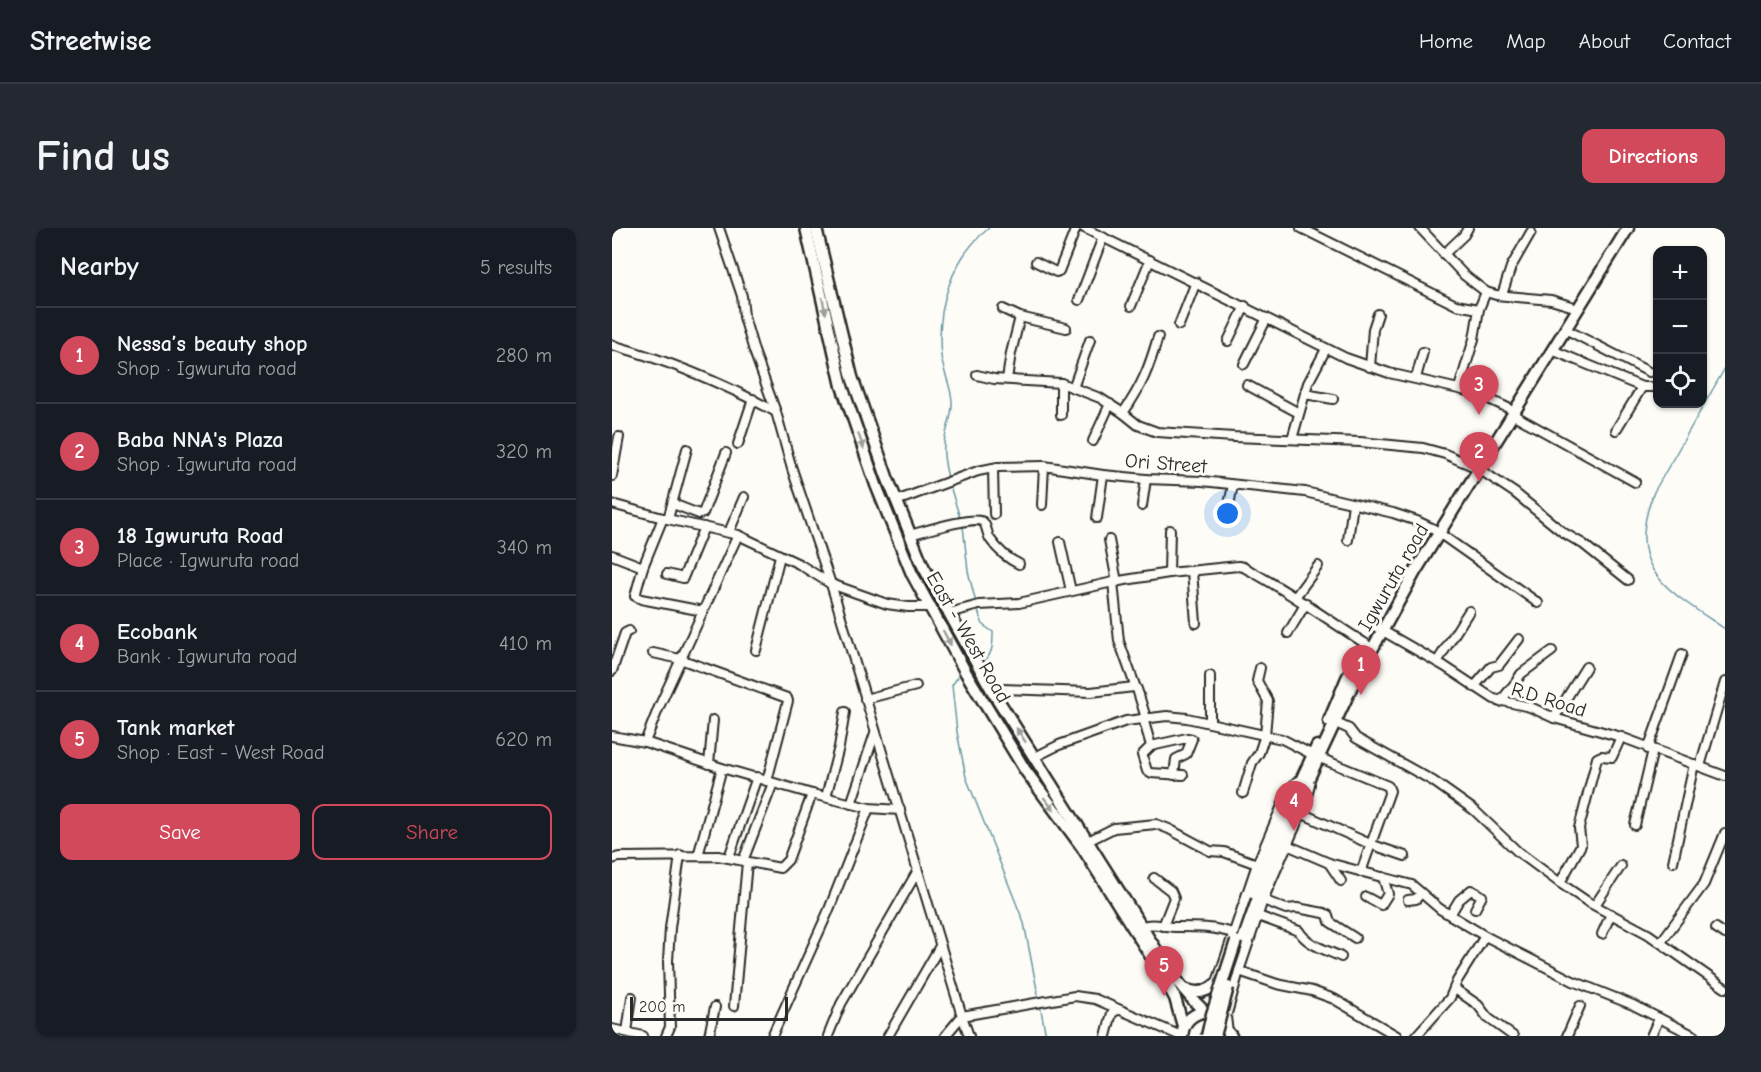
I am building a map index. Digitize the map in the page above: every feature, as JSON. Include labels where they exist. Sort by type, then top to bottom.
[{"type":"main road","name":"East - West Road","points":[[806,228],[817,255],[852,377],[896,501],[923,566],[993,692],[1088,841],[1175,998],[1182,1033]]},
{"type":"main road","name":"East - West Road","points":[[816,228],[817,255],[842,386],[895,534],[912,574],[966,673],[1025,770],[1141,927],[1183,989],[1229,1034]]},
{"type":"main road","name":"Igwuruta road","points":[[1316,756],[1336,723],[1378,629],[1620,228]]},
{"type":"main road","name":"Igwuruta road","points":[[1510,411],[1552,350],[1628,228]]},
{"type":"main road","name":"Igwuruta road","points":[[1215,1036],[1237,939],[1269,871],[1347,678],[1366,644],[1378,629]]},
{"type":"main road","points":[[1207,1036],[1213,1010],[1237,939]]},
{"type":"main road","points":[[1183,989],[1201,993],[1216,984]]},
{"type":"main road","points":[[1182,1033],[1188,1019],[1205,1012]]},
{"type":"street","points":[[719,228],[742,296],[744,317],[754,351],[831,584],[864,699],[969,1036]]},
{"type":"street","points":[[1036,262],[1056,272],[1059,271],[1076,228]]},
{"type":"street","points":[[1084,228],[1101,233],[1326,349],[1389,373],[1459,388],[1491,399],[1635,482]]},
{"type":"street","points":[[1301,228],[1456,305],[1479,309]]},
{"type":"street","points":[[1318,238],[1324,228]]},
{"type":"street","points":[[1420,228],[1471,281],[1486,292],[1551,300],[1571,306]]},
{"type":"street","points":[[1444,254],[1464,235],[1468,228]]},
{"type":"street","points":[[1502,295],[1512,267],[1531,232]]},
{"type":"street","points":[[1079,300],[1101,233]]},
{"type":"street","points":[[1131,306],[1150,260]]},
{"type":"street","points":[[1179,325],[1196,282]]},
{"type":"street","points":[[1459,388],[1474,339],[1479,309],[1486,292]]},
{"type":"street","points":[[1228,341],[1245,306]]},
{"type":"street","points":[[1003,309],[1020,317],[1066,328]]},
{"type":"street","points":[[1370,366],[1373,329],[1378,314]]},
{"type":"street","points":[[1007,379],[1020,317]]},
{"type":"street","points":[[1244,364],[1267,318]]},
{"type":"street","points":[[1565,329],[1650,372]]},
{"type":"street","points":[[1123,413],[1138,392],[1147,373],[1158,337]]},
{"type":"street","points":[[1073,388],[1090,340]]},
{"type":"street","points":[[612,345],[674,365],[753,399],[776,412]]},
{"type":"street","points":[[1292,439],[1311,377],[1326,349]]},
{"type":"street","points":[[1552,350],[1642,387],[1653,387]]},
{"type":"street","points":[[1416,378],[1423,352]]},
{"type":"street","points":[[977,375],[994,379],[1061,383],[1110,404],[1138,425],[1157,432],[1360,442],[1423,448],[1445,454],[1476,467],[1515,493],[1564,533],[1583,544],[1628,580]]},
{"type":"street","points":[[1061,383],[1061,415]]},
{"type":"street","points":[[1247,386],[1299,413]]},
{"type":"street","points":[[1616,430],[1642,387]]},
{"type":"street","points":[[1305,394],[1333,399]]},
{"type":"street","points":[[738,444],[753,399]]},
{"type":"street","points":[[1093,441],[1110,404]]},
{"type":"street","points":[[612,476],[620,437]]},
{"type":"street","points":[[687,449],[673,504],[644,567],[635,596],[703,611]]},
{"type":"street","points":[[673,504],[699,514],[703,513],[726,453]]},
{"type":"street","points":[[1042,505],[1044,466]]},
{"type":"street","name":"Ori Street","points":[[896,501],[978,471],[993,468],[1044,466],[1103,475],[1202,481],[1305,492],[1417,521],[1437,531],[1538,603]]},
{"type":"street","points":[[993,468],[994,514]]},
{"type":"street","points":[[1097,518],[1103,475]]},
{"type":"street","points":[[1142,506],[1146,479]]},
{"type":"street","points":[[1226,520],[1233,485]]},
{"type":"street","points":[[729,532],[744,497]]},
{"type":"street","points":[[612,504],[665,519],[738,535],[799,564],[831,584],[887,604],[930,607]]},
{"type":"street","points":[[1348,540],[1353,504]]},
{"type":"street","points":[[910,535],[956,523],[978,520],[984,523],[992,541],[1011,560],[1019,564]]},
{"type":"street","points":[[667,574],[681,578],[685,576],[704,527]]},
{"type":"street","points":[[1169,573],[1170,530]]},
{"type":"street","points":[[645,742],[680,659],[738,535]]},
{"type":"street","points":[[1109,540],[1119,640],[1136,688],[1151,746]]},
{"type":"street","points":[[1060,542],[1071,591]]},
{"type":"street","points":[[612,555],[644,567]]},
{"type":"street","points":[[756,650],[780,556]]},
{"type":"street","points":[[1296,596],[1318,566]]},
{"type":"street","points":[[949,614],[975,606],[1014,604],[1169,573],[1243,567],[1296,596],[1366,644]]},
{"type":"street","points":[[1192,570],[1196,623]]},
{"type":"street","points":[[1288,633],[1306,603]]},
{"type":"street","points":[[1437,662],[1468,611]]},
{"type":"street","name":"R.D Road","points":[[1378,629],[1437,662],[1500,702],[1530,707],[1554,718],[1621,737],[1725,776]]},
{"type":"street","points":[[612,671],[622,640],[625,633],[629,631]]},
{"type":"street","points":[[1474,687],[1491,667],[1499,664],[1519,639]]},
{"type":"street","points":[[1500,702],[1521,674],[1552,651]]},
{"type":"street","points":[[653,653],[680,659],[787,698],[770,782],[745,861],[734,1006]]},
{"type":"street","points":[[1635,825],[1651,750],[1682,654]]},
{"type":"street","points":[[1554,718],[1586,667]]},
{"type":"street","points":[[1243,793],[1252,763],[1259,753],[1265,735],[1268,701],[1257,681],[1260,668]]},
{"type":"street","points":[[1210,676],[1210,723]]},
{"type":"street","points":[[1673,862],[1697,765],[1725,682]]},
{"type":"street","points":[[864,699],[916,687]]},
{"type":"street","points":[[993,692],[1001,689],[1091,692],[1136,688]]},
{"type":"street","points":[[826,797],[845,712]]},
{"type":"street","points":[[1035,757],[1090,733],[1144,718],[1177,717],[1282,739],[1388,786],[1390,791],[1361,872]]},
{"type":"street","points":[[709,764],[713,720]]},
{"type":"street","points":[[1336,723],[1349,729],[1356,738],[1433,781],[1474,810],[1517,851],[1560,883],[1660,942],[1725,988]]},
{"type":"street","points":[[851,804],[875,731]]},
{"type":"street","points":[[612,736],[645,742],[709,764],[812,794],[869,808],[900,810]]},
{"type":"street","points":[[1560,883],[1581,845],[1580,828],[1597,758],[1612,757],[1621,737]]},
{"type":"street","points":[[1174,775],[1176,759],[1186,754],[1192,739],[1187,738],[1151,746],[1142,755],[1147,771],[1150,773],[1174,775],[1183,775]]},
{"type":"street","points":[[698,856],[723,768]]},
{"type":"street","points":[[1229,1034],[1226,1017],[1239,971],[1263,900],[1306,802],[1308,773]]},
{"type":"street","points":[[1205,1012],[1237,939],[1257,864],[1287,794],[1308,773]]},
{"type":"street","points":[[729,857],[757,777]]},
{"type":"street","points":[[612,859],[680,855],[729,857],[780,868],[784,865],[812,794]]},
{"type":"street","points":[[771,1036],[828,912],[869,808]]},
{"type":"street","points":[[1301,813],[1370,844],[1405,856]]},
{"type":"street","points":[[1088,841],[1114,828],[1156,824],[1210,851],[1216,853],[1221,851],[1257,864]]},
{"type":"street","points":[[1660,942],[1704,884],[1725,833]]},
{"type":"street","points":[[1287,845],[1329,863],[1412,885],[1450,915],[1485,936],[1573,981],[1633,1005],[1695,1036]]},
{"type":"street","points":[[666,1036],[670,1027],[668,961],[670,927],[680,855]]},
{"type":"street","points":[[1329,863],[1341,881]]},
{"type":"street","points":[[1595,905],[1621,866]]},
{"type":"street","points":[[828,1036],[841,1004],[917,872]]},
{"type":"street","points":[[1366,897],[1381,906],[1388,894],[1383,877]]},
{"type":"street","points":[[1154,878],[1171,891],[1174,898],[1163,926]]},
{"type":"street","points":[[1450,915],[1459,900],[1471,890],[1483,897],[1475,909]]},
{"type":"street","points":[[1408,900],[1416,899],[1421,893]]},
{"type":"street","points":[[1263,900],[1286,909],[1297,908],[1324,913],[1328,915],[1330,922],[1355,938]]},
{"type":"street","points":[[1602,934],[1611,914]]},
{"type":"street","points":[[1258,916],[1299,931],[1308,941],[1341,957]]},
{"type":"street","points":[[1141,927],[1145,925],[1197,926],[1237,939]]},
{"type":"street","points":[[1716,928],[1725,934]]},
{"type":"street","points":[[1416,1036],[1433,1019],[1455,989],[1457,981],[1485,936]]},
{"type":"street","points":[[888,1036],[940,946]]},
{"type":"street","points":[[1239,971],[1334,999],[1397,1036]]},
{"type":"street","points":[[1455,989],[1478,1005],[1488,1018],[1513,1036]]},
{"type":"street","points":[[945,1036],[962,1016],[985,1014],[1075,996],[1095,999],[1118,1010],[1182,1033]]},
{"type":"street","points":[[627,1032],[632,997]]},
{"type":"street","points":[[1567,1036],[1580,1006]]},
{"type":"street","points":[[709,1036],[715,1007]]},
{"type":"street","points":[[1106,1036],[1113,1013],[1118,1010]]},
{"type":"street","points":[[1651,1036],[1659,1018]]},
{"type":"street","points":[[612,1029],[643,1036]]},
{"type":"waterway","points":[[948,478],[944,447],[952,401],[941,356],[941,320],[944,303],[956,269],[976,240],[989,228]]},
{"type":"waterway","points":[[1725,368],[1654,492],[1646,519],[1644,541],[1648,559],[1656,575],[1669,589],[1725,629]]},
{"type":"waterway","points":[[950,486],[960,518]]},
{"type":"waterway","points":[[963,526],[968,571],[976,603]]},
{"type":"waterway","points":[[977,608],[983,625],[993,632],[991,652],[984,661]]},
{"type":"waterway","points":[[958,677],[952,685],[957,732],[966,777],[1024,923],[1039,1000]]},
{"type":"waterway","points":[[1040,1005],[1046,1036]]},
{"type":"place","name":"18 Igwuruta Road","points":[[1479,415]]},
{"type":"place","name":"Baba NNA's Plaza","points":[[1479,482]]},
{"type":"place","name":"Nessa’s beauty shop","points":[[1361,695]]},
{"type":"place","name":"Ecobank","points":[[1294,831]]},
{"type":"place","name":"Tank market","points":[[1164,996]]}]
